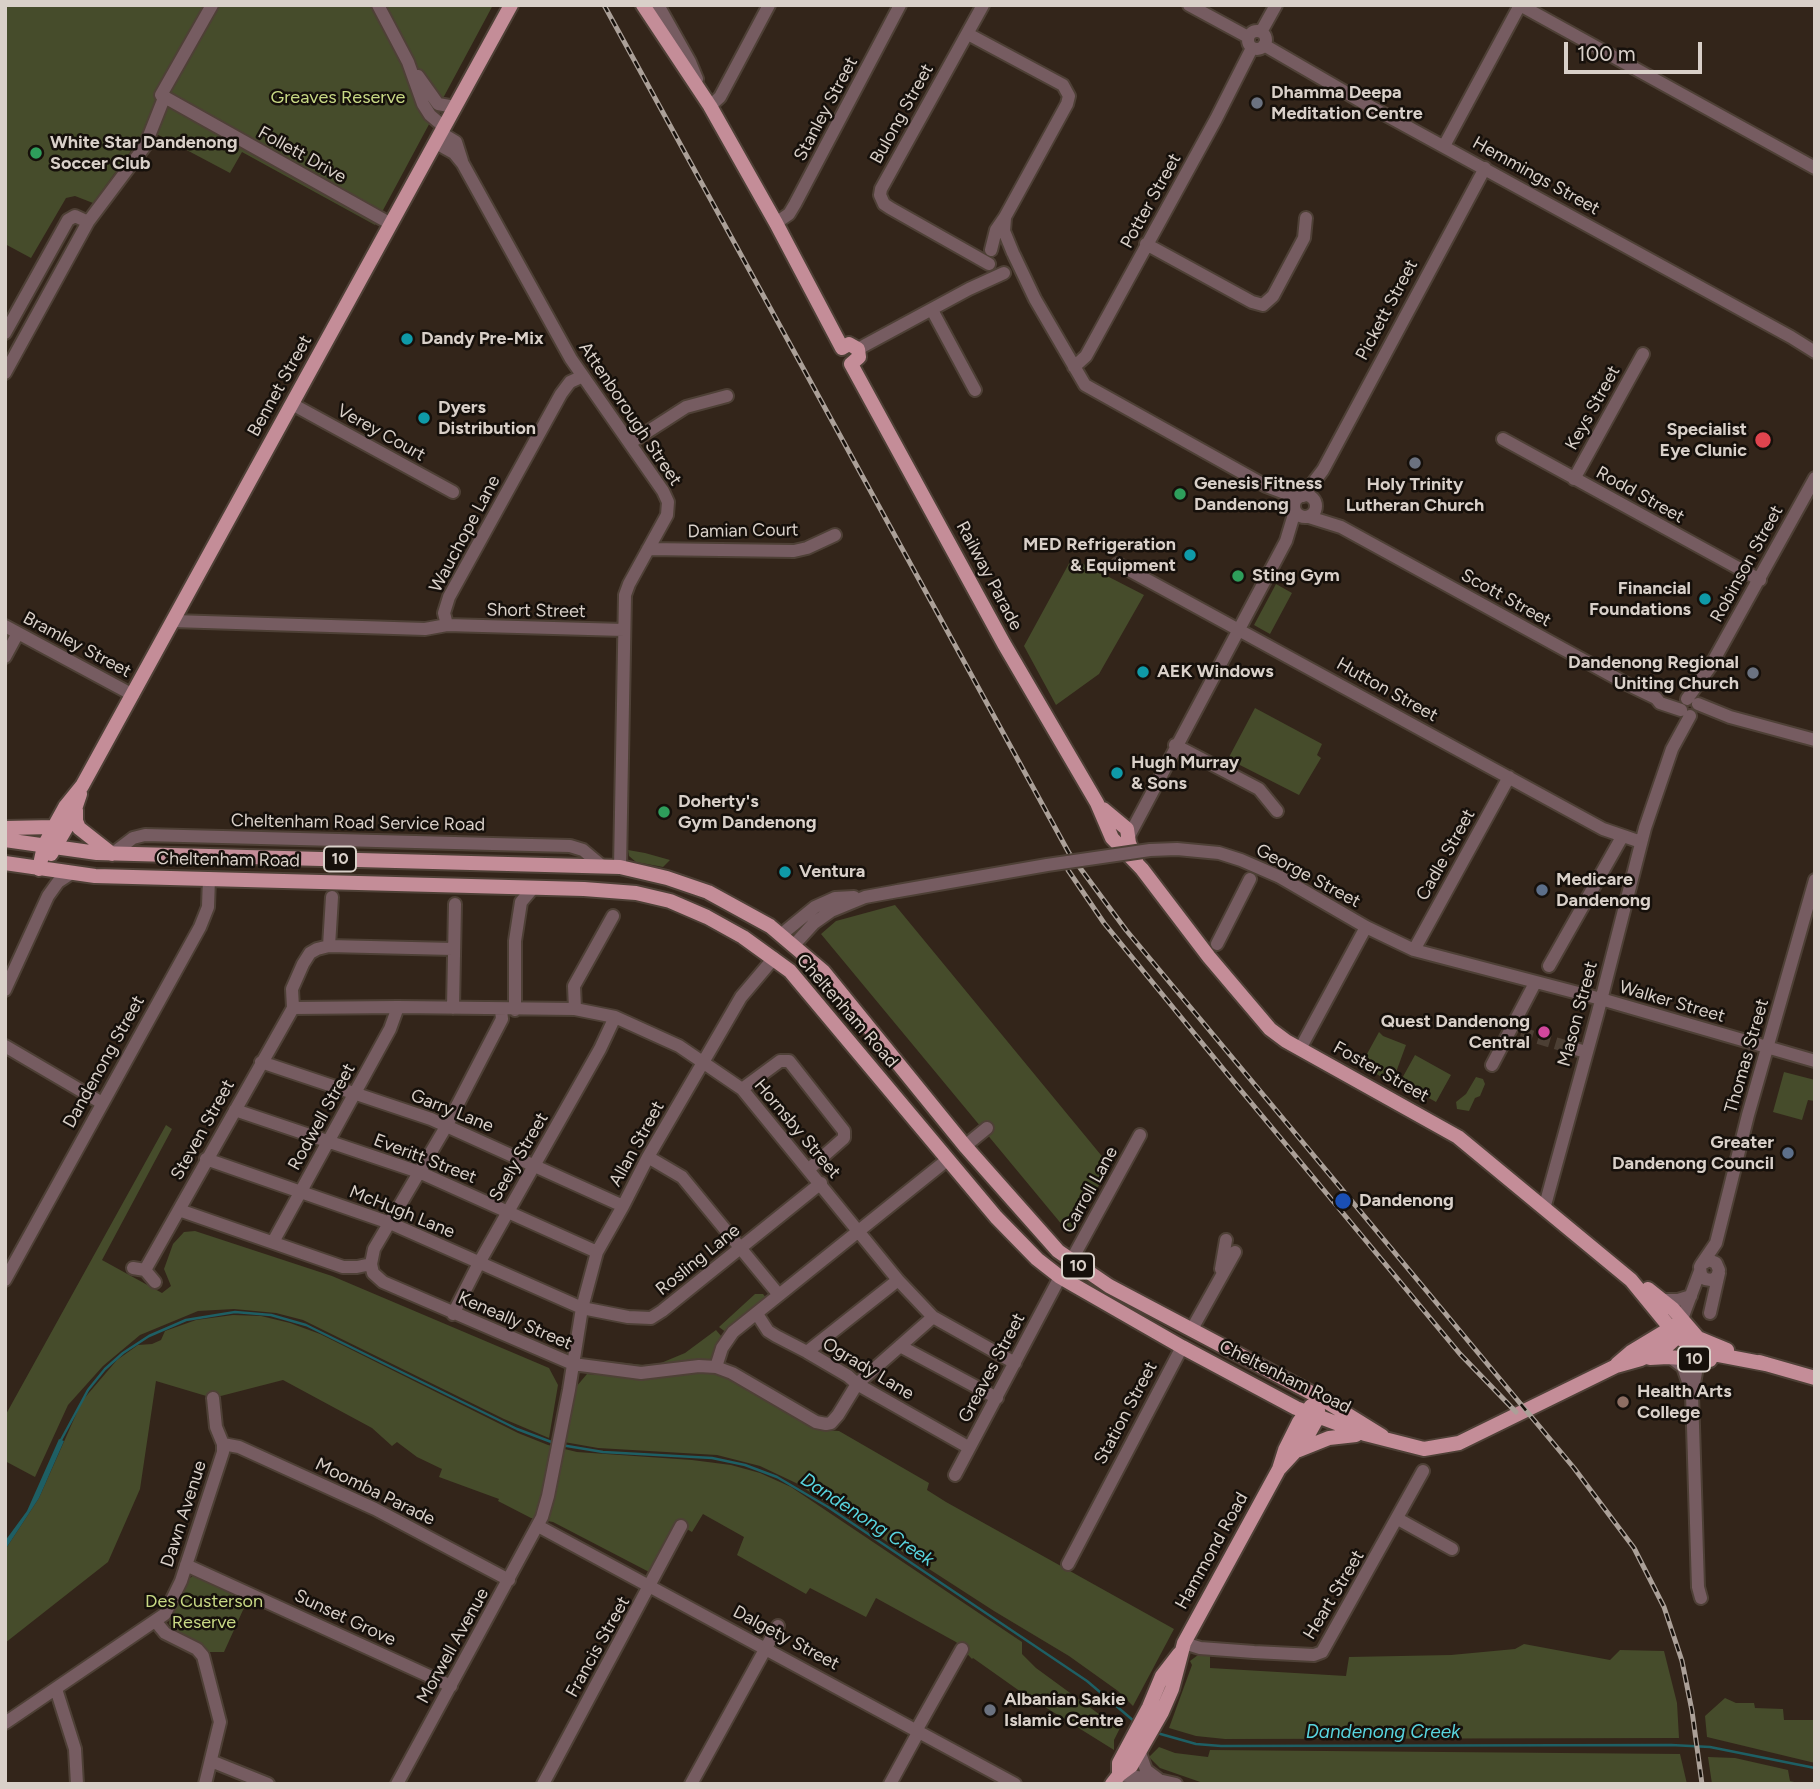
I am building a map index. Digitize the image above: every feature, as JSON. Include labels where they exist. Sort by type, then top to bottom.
[{"type":"main road","name":"Bennet Street","points":[[50,847],[54,827],[65,807],[82,786],[133,695],[511,5]]},
{"type":"main road","points":[[643,5],[707,100],[842,348]]},
{"type":"main road","points":[[849,344],[858,349],[859,357],[851,364],[841,359],[839,353],[842,348],[849,344]]},
{"type":"main road","name":"Railway Parade","points":[[851,364],[1004,644],[1097,803],[1120,833]]},
{"type":"main road","name":"Bennet Street","points":[[50,847],[76,809],[82,786]]},
{"type":"main road","points":[[76,809],[79,828],[112,854]]},
{"type":"main road","points":[[5,828],[54,827]]},
{"type":"main road","name":"Foster Street","points":[[1120,833],[1142,869],[1209,957],[1270,1029],[1300,1049],[1452,1133],[1631,1280],[1679,1326],[1700,1352],[1766,1364]]},
{"type":"main road","name":"Cheltenham Road","points":[[5,840],[112,854],[620,867],[667,878],[708,892],[740,907],[782,934]]},
{"type":"main road","points":[[38,869],[50,847]]},
{"type":"main road","name":"Dandenong Street","points":[[209,856],[209,878]]},
{"type":"main road","name":"Cheltenham Road","points":[[5,863],[70,874],[533,888],[636,893],[670,901],[731,930],[790,971],[996,1217],[1037,1259],[1060,1277],[1182,1347],[1311,1415],[1365,1434],[1424,1449],[1453,1445],[1616,1366],[1641,1359],[1668,1346],[1679,1326]]},
{"type":"main road","points":[[774,958],[782,934]]},
{"type":"main road","name":"10","points":[[782,934],[794,945]]},
{"type":"main road","points":[[774,958],[794,945]]},
{"type":"main road","name":"Cheltenham Road","points":[[794,945],[828,977],[965,1146],[1043,1237],[1070,1261],[1109,1286],[1319,1397],[1385,1438]]},
{"type":"main road","points":[[947,1160],[965,1146]]},
{"type":"main road","points":[[1060,1277],[1070,1261]]},
{"type":"main road","name":"Foster Street","points":[[1631,1280],[1663,1300],[1679,1326],[1699,1339],[1766,1364],[1815,1378]]},
{"type":"main road","name":"Cheltenham Road","points":[[1616,1366],[1631,1352],[1679,1326]]},
{"type":"main road","name":"Station Street","points":[[1182,1347],[1192,1329]]},
{"type":"main road","name":"10","points":[[1641,1359],[1671,1357],[1746,1361]]},
{"type":"main road","points":[[1311,1415],[1319,1397]]},
{"type":"main road","name":"Hammond Road","points":[[1279,1469],[1296,1452],[1311,1415]]},
{"type":"main road","name":"Hammond Road","points":[[1118,1781],[1119,1763],[1138,1747],[1156,1709],[1164,1672],[1182,1648],[1279,1469],[1287,1445],[1311,1415]]},
{"type":"main road","points":[[1296,1452],[1331,1437],[1365,1434]]},
{"type":"street","points":[[5,373],[88,222],[145,146],[162,97],[212,5]]},
{"type":"street","name":"Attenborough Street","points":[[378,5],[408,62],[440,134],[457,143],[463,164],[571,359],[663,491],[668,506],[667,515],[627,589],[620,867]]},
{"type":"street","points":[[658,5],[690,62],[707,100],[720,97],[769,5]]},
{"type":"street","name":"Stanley Street","points":[[776,223],[789,214],[795,204],[900,5]]},
{"type":"street","name":"Bulong Street","points":[[983,5],[881,188],[880,195],[884,204],[890,208],[958,246],[990,258]]},
{"type":"street","name":"Hemmings Street","points":[[1189,5],[1815,350]]},
{"type":"street","points":[[1255,43],[1265,36],[1261,32],[1276,5]]},
{"type":"street","points":[[1444,146],[1520,5],[1815,168]]},
{"type":"street","points":[[968,34],[1063,85],[1069,94],[1067,104],[995,233],[990,258],[996,272],[1005,272]]},
{"type":"street","name":"Potter Street","points":[[1074,368],[1086,356],[1255,43]]},
{"type":"street","name":"Attenborough Street","points":[[408,62],[438,103],[456,107]]},
{"type":"street","name":"Follett Drive","points":[[162,97],[391,224]]},
{"type":"street","name":"Pickett Street","points":[[1120,833],[1147,798],[1485,167]]},
{"type":"street","points":[[5,333],[68,220],[75,216],[88,222]]},
{"type":"street","name":"Scott Street","points":[[1005,217],[1004,231],[1035,299],[1082,382],[1092,390],[1656,698],[1660,703],[1689,707],[1815,740]]},
{"type":"street","points":[[1146,244],[1252,302],[1263,304],[1273,296],[1304,238],[1306,218]]},
{"type":"street","points":[[858,349],[1005,272],[1014,264],[1013,254],[1003,246],[990,258],[969,289]]},
{"type":"street","name":"Scott Street","points":[[1005,272],[1020,278],[1035,299]]},
{"type":"street","points":[[932,310],[976,390]]},
{"type":"street","name":"Keys Street","points":[[1574,479],[1643,354]]},
{"type":"street","name":"Wauchope Lane","points":[[447,625],[445,607],[462,574],[561,394],[570,382],[583,376]]},
{"type":"street","points":[[630,443],[687,407],[727,396]]},
{"type":"street","name":"Verey Court","points":[[292,404],[453,492]]},
{"type":"street","name":"Rodd Street","points":[[1503,439],[1760,580]]},
{"type":"street","name":"Robinson Street","points":[[1672,749],[1689,707],[1710,667],[1815,478]]},
{"type":"street","name":"Damian Court","points":[[648,549],[794,551],[803,550],[835,535]]},
{"type":"street","name":"Hutton Street","points":[[1118,564],[1509,777],[1622,837],[1641,842]]},
{"type":"street","points":[[173,621],[425,629],[447,625]]},
{"type":"street","name":"Short Street","points":[[447,625],[624,630]]},
{"type":"street","name":"Bramley Street","points":[[5,626],[133,695]]},
{"type":"street","points":[[5,657],[18,633]]},
{"type":"street","name":"Mason Street","points":[[1544,1209],[1641,842],[1646,807],[1667,745],[1689,707]]},
{"type":"street","points":[[1175,745],[1262,790],[1277,811]]},
{"type":"street","name":"Mason Street","points":[[1644,828],[1672,749]]},
{"type":"street","name":"Cadle Street","points":[[1414,950],[1509,777]]},
{"type":"street","name":"Cheltenham Road Service Road","points":[[112,854],[133,838],[145,835],[570,846],[583,850],[602,866]]},
{"type":"street","points":[[1549,967],[1622,837]]},
{"type":"street","name":"George Street","points":[[782,934],[802,916],[832,899],[865,897],[1046,865],[1150,850],[1177,849],[1219,853],[1241,860],[1280,877],[1366,927],[1414,950],[1601,999]]},
{"type":"street","points":[[5,990],[51,892],[58,882],[70,874]]},
{"type":"street","name":"Dandenong Street","points":[[5,1280],[200,927],[208,907],[209,878]]},
{"type":"street","points":[[1217,944],[1250,879]]},
{"type":"street","name":"Thomas Street","points":[[1679,1326],[1701,1267],[1716,1243],[1815,880]]},
{"type":"street","points":[[515,1010],[515,941],[521,902],[533,888]]},
{"type":"street","points":[[329,946],[332,897]]},
{"type":"street","name":"George Street","points":[[794,945],[826,914],[865,897]]},
{"type":"street","points":[[453,1008],[455,904]]},
{"type":"street","points":[[575,1009],[574,986],[613,916]]},
{"type":"street","points":[[1300,1049],[1366,927]]},
{"type":"street","points":[[293,1008],[292,989],[303,964],[317,948],[453,948]]},
{"type":"street","name":"Allan Street","points":[[551,1483],[582,1308],[590,1270],[597,1252],[648,1157],[741,998],[774,958]]},
{"type":"street","points":[[1492,1065],[1516,1031],[1535,983]]},
{"type":"street","name":"Walker Street","points":[[1601,999],[1815,1061]]},
{"type":"street","name":"Hornsby Street","points":[[293,1008],[398,1006],[501,1010],[575,1009],[615,1017],[679,1046],[742,1089],[898,1280],[933,1317],[1015,1363]]},
{"type":"street","name":"Rodwell Street","points":[[273,1242],[390,1029],[398,1006]]},
{"type":"street","name":"Steven Street","points":[[155,1282],[139,1269],[179,1210],[293,1008]]},
{"type":"street","points":[[179,1210],[343,1266],[357,1268],[371,1264],[374,1249],[447,1125],[502,1019],[501,1010]]},
{"type":"street","name":"Seely Street","points":[[453,1314],[600,1049],[615,1017]]},
{"type":"street","points":[[5,1046],[102,1103]]},
{"type":"street","points":[[1572,1048],[1586,1052]]},
{"type":"street","points":[[742,1089],[780,1061],[789,1061],[844,1130],[844,1138],[809,1169]]},
{"type":"street","name":"Garry Lane","points":[[261,1062],[447,1125],[623,1206]]},
{"type":"street","name":"Everitt Street","points":[[235,1110],[419,1172],[597,1252]]},
{"type":"street","points":[[965,1146],[987,1128]]},
{"type":"street","name":"Carroll Lane","points":[[1070,1261],[1140,1135]]},
{"type":"street","points":[[648,1157],[682,1177],[779,1296]]},
{"type":"street","name":"McHugh Lane","points":[[206,1159],[390,1223],[582,1308]]},
{"type":"street","points":[[933,1317],[857,1384],[831,1423],[816,1422],[732,1373],[716,1367],[726,1340],[947,1160]]},
{"type":"street","name":"Rosling Lane","points":[[582,1308],[628,1317],[651,1318],[821,1184]]},
{"type":"street","name":"Station Street","points":[[1220,1280],[1226,1240]]},
{"type":"street","name":"Thomas Street","points":[[1710,1312],[1719,1270],[1716,1243]]},
{"type":"street","name":"Station Street","points":[[1192,1329],[1235,1252]]},
{"type":"street","name":"Keneally Street","points":[[371,1264],[373,1273],[383,1282],[573,1364],[641,1373],[699,1366],[716,1367]]},
{"type":"street","points":[[1701,1267],[1702,1276],[1707,1280],[1715,1278],[1719,1270]]},
{"type":"street","name":"Greaves Street","points":[[955,1475],[1060,1277]]},
{"type":"street","points":[[807,1352],[898,1280]]},
{"type":"street","points":[[1663,1300],[1678,1300],[1691,1296]]},
{"type":"street","name":"Ogrady Lane","points":[[757,1314],[768,1331],[968,1447]]},
{"type":"street","points":[[900,1346],[997,1398]]},
{"type":"street","name":"Station Street","points":[[1068,1564],[1182,1347]]},
{"type":"street","points":[[1671,1357],[1683,1367],[1692,1394]]},
{"type":"street","points":[[1702,1598],[1698,1587],[1692,1394],[1697,1367],[1704,1360]]},
{"type":"street","name":"Dawn Avenue","points":[[5,1723],[156,1622],[168,1609],[186,1565],[222,1452],[223,1444],[216,1427],[213,1398]]},
{"type":"street","name":"Moomba Parade","points":[[223,1444],[239,1447],[388,1516],[509,1580]]},
{"type":"street","name":"Heart Street","points":[[1182,1648],[1314,1655],[1322,1652],[1423,1471]]},
{"type":"street","name":"Morwell Avenue","points":[[397,1784],[538,1525],[551,1483]]},
{"type":"street","points":[[1398,1519],[1452,1549]]},
{"type":"street","name":"Dalgety Street","points":[[538,1525],[1016,1784]]},
{"type":"street","name":"Francis Street","points":[[543,1784],[651,1586],[681,1525]]},
{"type":"street","name":"Sunset Grove","points":[[186,1565],[451,1686]]},
{"type":"street","points":[[156,1622],[165,1633],[201,1653],[220,1722],[205,1784]]},
{"type":"street","points":[[691,1784],[778,1626]]},
{"type":"street","points":[[890,1784],[962,1649]]},
{"type":"street","points":[[56,1689],[75,1749],[77,1784]]},
{"type":"street","points":[[1138,1747],[1146,1770],[1158,1779]]},
{"type":"street","points":[[211,1761],[268,1784]]},
{"type":"street","points":[[1118,1781],[1158,1779],[1176,1784]]},
{"type":"green space","name":"Greaves Reserve","points":[[5,5],[493,5],[375,225],[242,152],[230,173],[147,129],[93,203],[75,196],[66,198],[31,258],[5,244]]},
{"type":"green space","points":[[1072,558],[1144,595],[1099,674],[1056,705],[1024,646]]},
{"type":"green space","points":[[1276,584],[1292,593],[1270,634],[1254,625]]},
{"type":"green space","points":[[1255,708],[1322,744],[1317,755],[1321,758],[1299,795],[1228,759]]},
{"type":"green space","points":[[628,850],[670,860],[663,867],[636,862],[629,856]]},
{"type":"green space","points":[[895,905],[1110,1166],[1074,1229],[1068,1232],[821,934],[836,921]]},
{"type":"green space","points":[[1379,1032],[1406,1045],[1395,1075],[1385,1079],[1361,1065]]},
{"type":"green space","points":[[1415,1055],[1451,1075],[1436,1102],[1400,1082]]},
{"type":"green space","points":[[1784,1072],[1815,1080],[1815,1101],[1808,1100],[1802,1120],[1773,1112]]},
{"type":"green space","points":[[1476,1077],[1483,1079],[1485,1084],[1480,1096],[1475,1098],[1469,1111],[1457,1109],[1456,1102],[1466,1094]]},
{"type":"green space","points":[[166,1125],[172,1129],[102,1260],[162,1293],[171,1286],[164,1269],[173,1244],[184,1232],[195,1231],[332,1276],[549,1368],[558,1385],[549,1438],[504,1419],[303,1320],[276,1313],[234,1309],[198,1311],[140,1335],[103,1366],[68,1405],[35,1477],[5,1461],[5,1416]]},
{"type":"green space","points":[[755,1294],[763,1294],[767,1299],[738,1319],[727,1333],[719,1327]]},
{"type":"green space","points":[[233,1315],[261,1316],[320,1334],[518,1433],[548,1445],[577,1452],[731,1465],[760,1473],[791,1487],[1022,1642],[1022,1654],[1036,1668],[1103,1717],[1121,1726],[1114,1740],[1114,1750],[972,1659],[956,1642],[876,1598],[866,1617],[810,1588],[806,1594],[737,1555],[744,1537],[703,1514],[692,1532],[678,1524],[653,1574],[553,1522],[531,1518],[498,1501],[499,1499],[439,1477],[442,1469],[417,1457],[397,1442],[392,1446],[372,1428],[283,1380],[213,1398],[156,1381],[140,1489],[108,1562],[5,1643],[5,1550],[39,1498],[82,1401],[117,1360],[138,1345],[152,1344],[161,1340],[165,1331],[196,1320]]},
{"type":"green space","points":[[716,1330],[722,1337],[709,1362],[683,1361],[660,1368],[641,1369],[591,1364],[589,1359],[643,1365],[661,1363],[685,1353]]},
{"type":"green space","points":[[687,1371],[718,1372],[825,1430],[839,1431],[929,1483],[927,1490],[946,1502],[1174,1629],[1133,1706],[1118,1691],[1069,1656],[994,1611],[796,1483],[760,1466],[717,1455],[598,1448],[564,1442],[576,1387],[587,1374],[652,1379]]},
{"type":"green space","name":"Des Custerson Reserve","points":[[193,1576],[248,1599],[224,1652],[207,1652],[200,1643],[174,1632],[169,1624],[170,1616],[187,1580]]},
{"type":"green space","points":[[1524,1644],[1610,1660],[1620,1650],[1664,1651],[1677,1703],[1679,1738],[1225,1739],[1196,1736],[1169,1728],[1192,1665],[1190,1661],[1198,1655],[1210,1654],[1210,1668],[1346,1676],[1349,1657],[1451,1655],[1515,1649]]},
{"type":"green space","points":[[1725,1698],[1736,1703],[1754,1703],[1755,1708],[1783,1709],[1784,1720],[1815,1720],[1815,1763],[1707,1737],[1705,1716]]},
{"type":"green space","points":[[1159,1747],[1175,1753],[1208,1757],[1210,1750],[1680,1754],[1687,1784],[1206,1784],[1160,1768],[1149,1757]]},
{"type":"green space","points":[[1708,1757],[1735,1758],[1788,1770],[1790,1781],[1803,1784],[1712,1784]]},
{"type":"water","points":[[59,1439],[64,1441],[39,1498],[5,1550],[5,1541],[27,1511]]},
{"type":"waterway","name":"Dandenong Creek","points":[[61,1440],[88,1390],[123,1353],[149,1336],[186,1320],[235,1312],[271,1315],[306,1325],[517,1429],[554,1443]]},
{"type":"waterway","name":"Dandenong Creek","points":[[561,1445],[603,1452],[712,1458],[745,1465],[777,1477],[828,1507],[1087,1681],[1135,1722]]},
{"type":"waterway","name":"Dandenong Creek","points":[[1157,1733],[1196,1744],[1221,1746],[1710,1747],[1815,1768]]},
{"type":"tunnel","points":[[1521,1033],[1572,1048]]},
{"type":"railway","points":[[604,5],[1069,853],[1126,930],[1574,1468],[1634,1548],[1664,1607],[1682,1661],[1702,1784]]},
{"type":"railway","points":[[1068,870],[1104,923],[1229,1076],[1460,1354],[1516,1412]]},
{"type":"place","name":"Dhamma Deepa Meditation Centre","points":[[1257,103]]},
{"type":"place","name":"White Star Dandenong Soccer Club","points":[[36,153]]},
{"type":"place","name":"Dandy Pre-Mix","points":[[407,339]]},
{"type":"place","name":"Dyers Distribution","points":[[424,418]]},
{"type":"place","name":"Specialist Eye Clunic","points":[[1763,440]]},
{"type":"place","name":"Holy Trinity Lutheran Church","points":[[1415,463]]},
{"type":"place","name":"Genesis Fitness Dandenong","points":[[1180,494]]},
{"type":"place","name":"MED Refrigeration & Equipment","points":[[1190,555]]},
{"type":"place","name":"Sting Gym","points":[[1238,576]]},
{"type":"place","name":"Financial Foundations","points":[[1705,599]]},
{"type":"place","name":"AEK Windows","points":[[1143,672]]},
{"type":"place","name":"Dandenong Regional Uniting Church","points":[[1753,673]]},
{"type":"place","name":"Hugh Murray & Sons","points":[[1117,773]]},
{"type":"place","name":"Doherty's Gym Dandenong","points":[[664,812]]},
{"type":"place","name":"Ventura","points":[[785,872]]},
{"type":"place","name":"Medicare Dandenong","points":[[1542,890]]},
{"type":"place","name":"Quest Dandenong Central","points":[[1544,1032]]},
{"type":"place","name":"Greater Dandenong Council","points":[[1788,1153]]},
{"type":"place","name":"Dandenong","points":[[1343,1201]]},
{"type":"place","name":"Health Arts College","points":[[1623,1402]]},
{"type":"place","name":"Albanian Sakie Islamic Centre","points":[[990,1710]]}]
